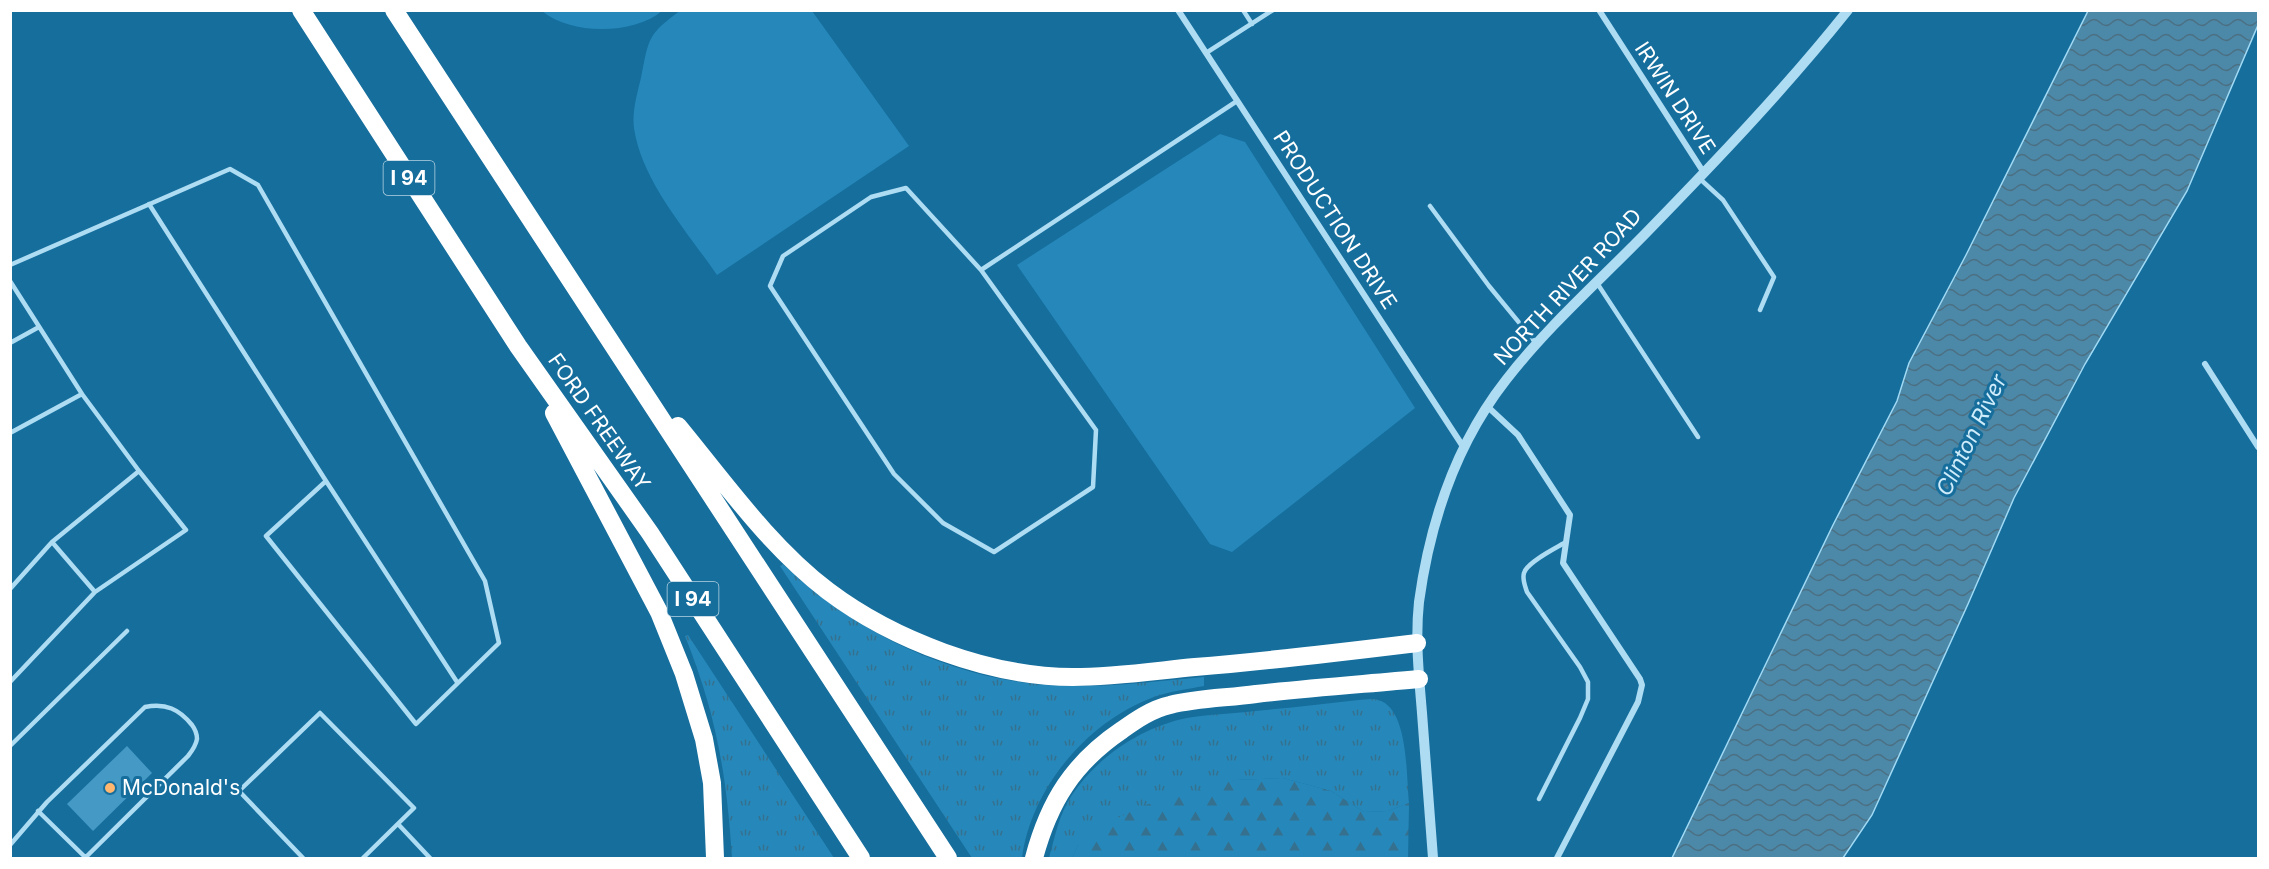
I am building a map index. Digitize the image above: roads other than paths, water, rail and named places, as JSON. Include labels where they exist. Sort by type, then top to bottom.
[{"type":"highway","name":"FORD FREEWAY","points":[[301,10],[518,346],[650,533],[861,858]]},
{"type":"highway","points":[[394,10],[948,858]]},
{"type":"highway","points":[[518,346],[659,612],[684,674],[704,739],[712,783],[716,858]]},
{"type":"highway","points":[[616,350],[767,536],[827,590],[874,621],[952,655],[1025,673],[1071,677],[1119,675],[1292,659],[1417,643]]},
{"type":"highway","points":[[1034,858],[1052,807],[1068,778],[1107,740],[1149,713],[1170,705],[1284,691],[1419,679]]},
{"type":"street","name":"PRODUCTION DRIVE","points":[[1178,10],[1464,448]]},
{"type":"street","name":"IRWIN DRIVE","points":[[1599,10],[1701,176]]},
{"type":"street","name":"NORTH RIVER ROAD","points":[[1433,858],[1417,643],[1419,604],[1428,550],[1447,486],[1464,448],[1511,374],[1537,344],[1701,176],[1816,51],[1848,10]]},
{"type":"street","points":[[2205,364],[2259,447]]},
{"type":"street","points":[[1488,407],[1518,435],[1570,515],[1563,563],[1640,679],[1642,686],[1638,702],[1557,858]]},
{"type":"lane","points":[[1243,10],[1252,24]]},
{"type":"lane","points":[[1206,54],[1272,10]]},
{"type":"lane","points":[[981,270],[1237,101]]},
{"type":"lane","points":[[10,265],[230,169],[258,185],[485,581],[499,643],[416,724],[266,536],[326,481]]},
{"type":"lane","points":[[1701,176],[1723,200],[1774,277],[1760,310]]},
{"type":"lane","points":[[906,188],[981,270],[1096,430],[1094,487],[994,552],[943,523],[894,474],[770,286],[783,256],[871,196],[906,188]]},
{"type":"lane","points":[[149,204],[457,682]]},
{"type":"lane","points":[[1430,206],[1489,286],[1537,344]]},
{"type":"lane","points":[[10,281],[82,394],[186,530],[95,592],[10,682]]},
{"type":"lane","points":[[1597,283],[1698,437]]},
{"type":"lane","points":[[10,343],[39,327]]},
{"type":"lane","points":[[10,433],[82,394]]},
{"type":"lane","points":[[10,589],[52,542],[139,471]]},
{"type":"lane","points":[[52,542],[95,592]]},
{"type":"lane","points":[[1539,799],[1588,699],[1588,682],[1527,592],[1524,571],[1530,564],[1566,542]]},
{"type":"lane","points":[[10,746],[127,631]]},
{"type":"lane","points":[[10,845],[38,811],[146,707],[158,704],[172,707],[181,713],[195,730],[197,737],[195,747],[188,756],[86,858],[38,811]]},
{"type":"lane","points":[[303,858],[239,791],[321,713],[414,808],[363,858]]},
{"type":"lane","points":[[398,824],[430,858]]},
{"type":"water","name":"Clinton River","points":[[2088,11],[2258,11],[2258,25],[2187,191],[2085,364],[2014,498],[1872,815],[1843,858],[1672,858],[1833,525],[1897,401],[1909,363],[1966,255]]},
{"type":"place","name":"McDonald's","points":[[110,788]]}]
